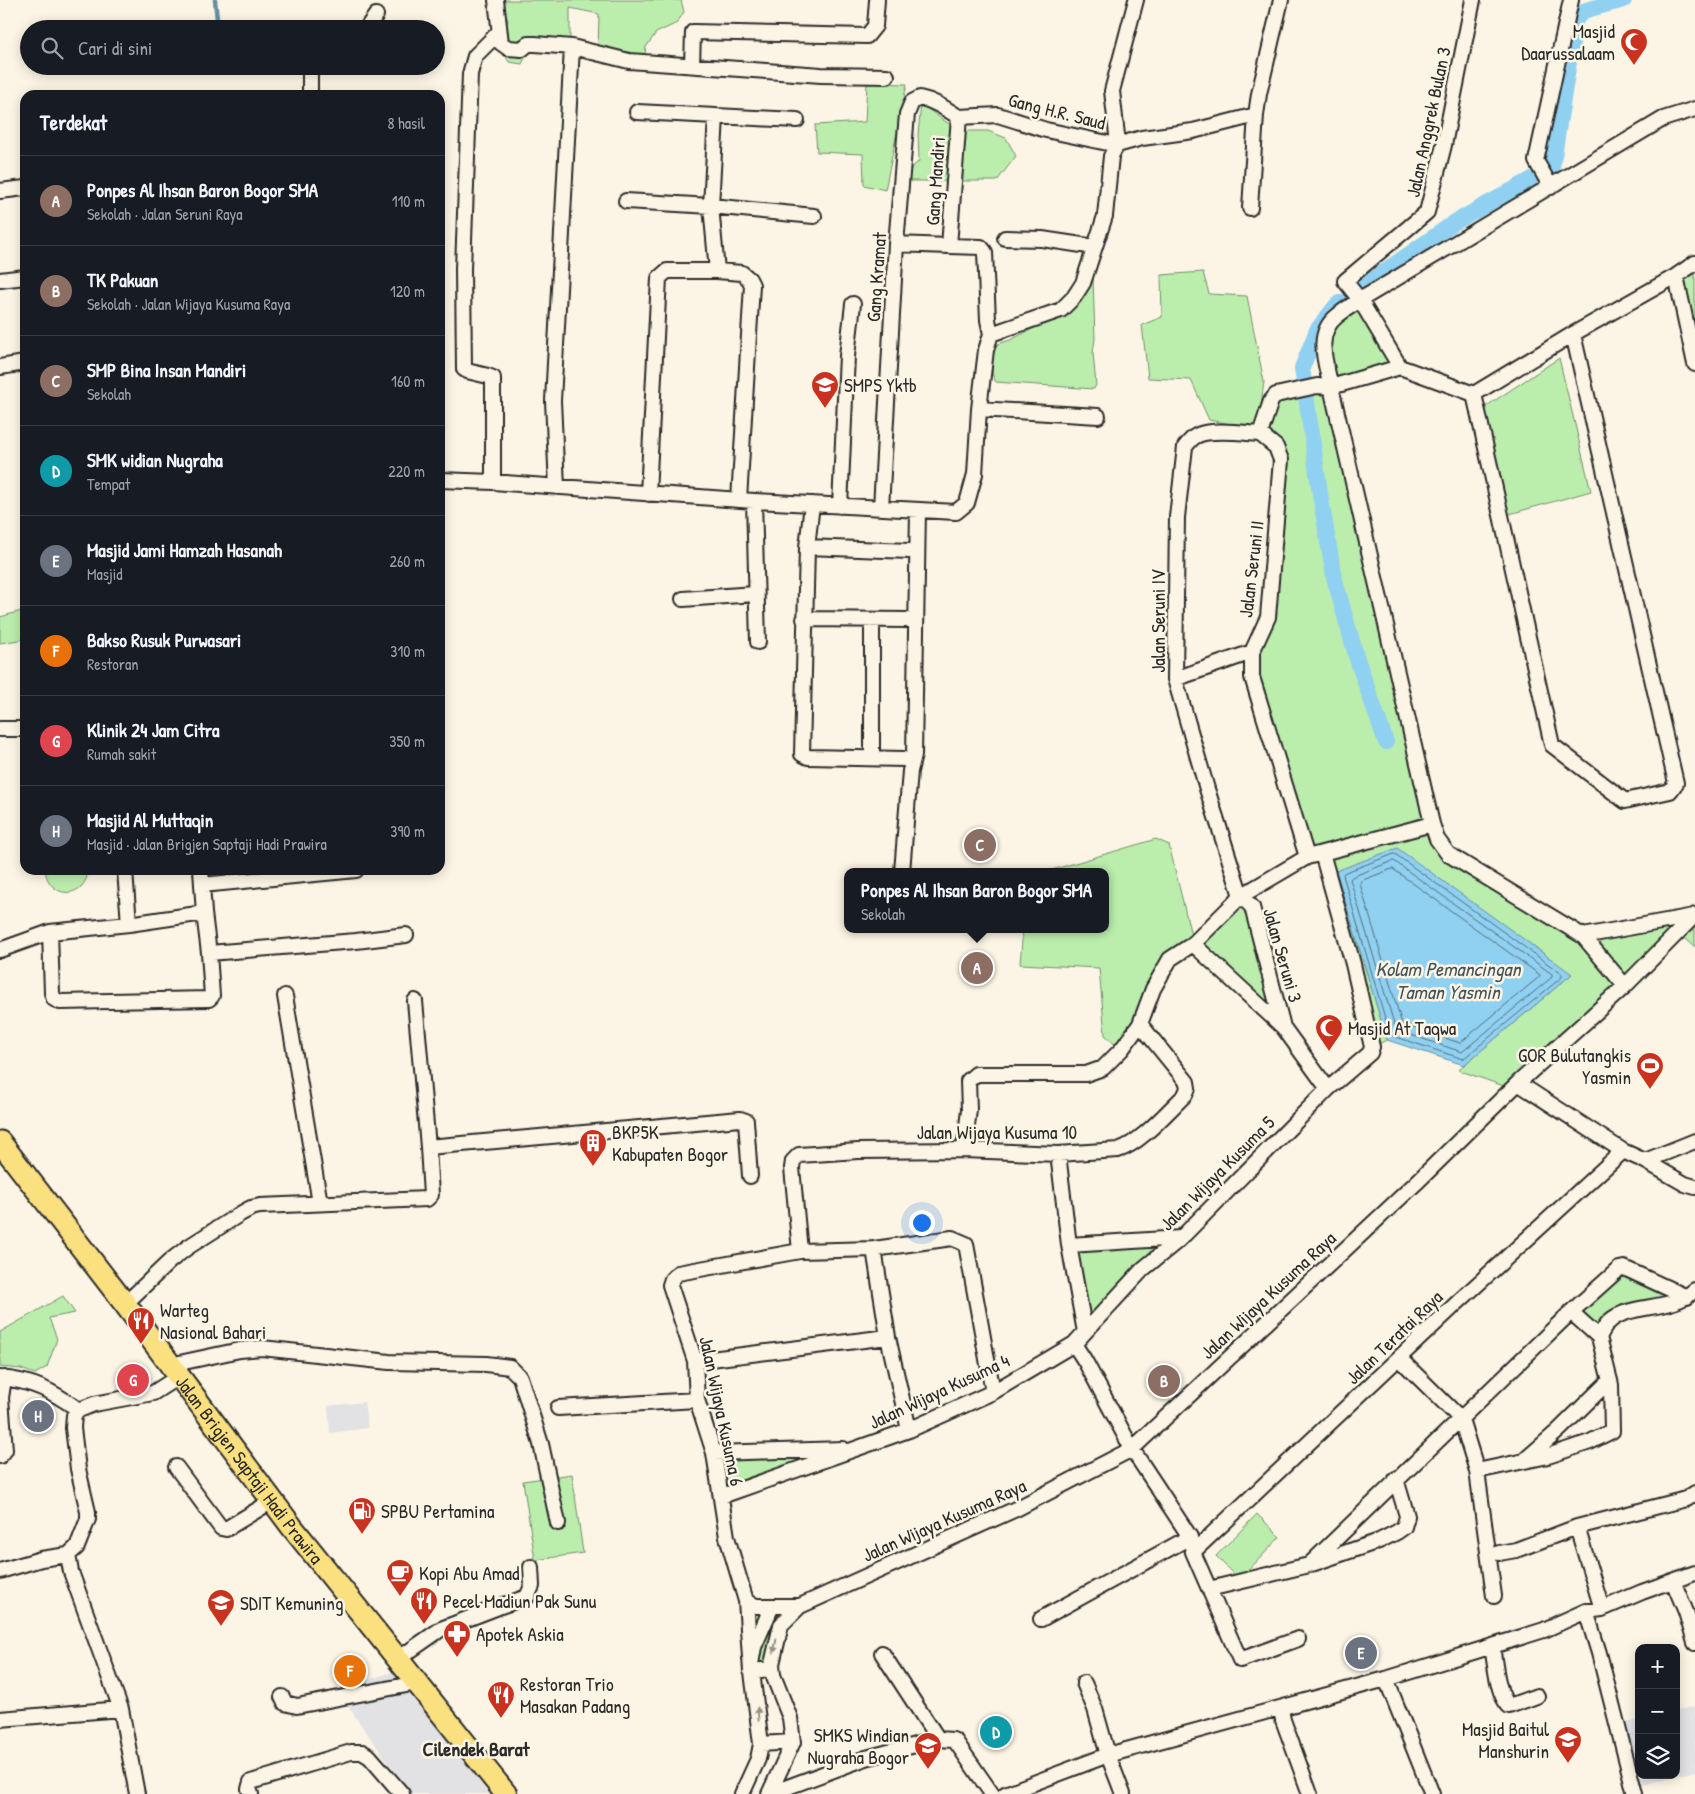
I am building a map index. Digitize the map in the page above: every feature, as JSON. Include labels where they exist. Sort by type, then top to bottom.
[{"type":"main road","name":"Jalan Brigjen Saptaji Hadi Prawira","points":[[0,1142],[125,1304],[272,1501],[506,1794]]},
{"type":"street","points":[[496,0],[501,43],[508,48],[522,49],[528,44],[572,47],[629,61],[821,75],[887,76]]},
{"type":"street","points":[[692,65],[693,32],[867,36],[875,26],[876,0]]},
{"type":"street","points":[[1250,208],[1256,114],[1281,0]]},
{"type":"street","name":"Jalan Anggrek Bulan 3","points":[[1400,367],[1360,300],[1346,284],[1346,281],[1348,277],[1427,212],[1444,145],[1473,0]]},
{"type":"street","points":[[1546,180],[1536,161],[1574,1]]},
{"type":"street","points":[[445,480],[754,501],[956,512],[967,503],[975,474],[979,409],[986,350],[991,334],[1061,310],[1074,297],[1083,282],[1105,216],[1111,156],[1117,144],[1112,91],[1136,2]]},
{"type":"street","points":[[372,20],[376,15]]},
{"type":"street","points":[[493,482],[492,378],[464,369],[463,269],[470,74],[475,56],[499,32]]},
{"type":"street","points":[[557,487],[553,401],[572,47]]},
{"type":"street","points":[[310,75],[310,90]]},
{"type":"street","name":"Gang Kramat","points":[[881,508],[896,244],[907,114],[912,102],[920,98],[929,100],[958,117]]},
{"type":"street","points":[[1625,986],[1583,936],[1448,854],[1437,839],[1331,387],[1323,341],[1325,330],[1335,317],[1546,180],[1663,119],[1695,109]]},
{"type":"street","points":[[637,112],[797,120]]},
{"type":"street","name":"Gang H.R. Saud","points":[[958,117],[998,114],[1046,130],[1117,144]]},
{"type":"street","points":[[1117,144],[1142,138],[1193,131],[1256,114]]},
{"type":"street","points":[[716,116],[711,206],[717,271]]},
{"type":"street","name":"Gang Mandiri","points":[[958,117],[949,246],[981,247],[985,252],[988,320],[991,334]]},
{"type":"street","points":[[0,191],[20,189]]},
{"type":"street","points":[[626,201],[711,206],[814,216]]},
{"type":"street","points":[[1005,238],[1042,239],[1095,247]]},
{"type":"street","points":[[896,244],[949,246]]},
{"type":"street","points":[[1474,394],[1695,263]]},
{"type":"street","points":[[648,494],[659,278],[667,271],[717,271],[742,273],[749,279],[752,285],[739,500]]},
{"type":"street","points":[[1676,276],[1695,364]]},
{"type":"street","points":[[0,280],[20,278]]},
{"type":"street","points":[[840,506],[847,356],[853,304]]},
{"type":"street","points":[[1474,394],[1552,746],[1626,802],[1670,792],[1676,784],[1573,334]]},
{"type":"street","points":[[0,367],[20,364]]},
{"type":"street","points":[[1260,434],[1271,402],[1276,395],[1313,386],[1331,387],[1400,367],[1474,394]]},
{"type":"street","points":[[979,409],[1098,416]]},
{"type":"street","name":"Jalan Seruni IV","points":[[1241,896],[1175,679],[1177,517],[1185,447],[1189,441],[1198,435],[1210,432],[1260,434]]},
{"type":"street","name":"Jalan Seruni II","points":[[1260,434],[1276,447],[1281,460],[1268,617],[1252,652],[1252,677],[1307,858]]},
{"type":"street","points":[[754,501],[755,594],[758,642]]},
{"type":"street","points":[[812,504],[807,547],[804,619],[802,754],[808,757],[904,759]]},
{"type":"street","points":[[902,868],[910,771],[914,755],[918,510]]},
{"type":"street","points":[[807,547],[910,551]]},
{"type":"street","points":[[683,599],[755,594]]},
{"type":"street","points":[[804,619],[907,620]]},
{"type":"street","points":[[872,620],[872,758]]},
{"type":"street","points":[[1175,679],[1252,652]]},
{"type":"street","points":[[0,729],[20,728]]},
{"type":"street","points":[[964,1150],[969,1110],[968,1081],[971,1077],[976,1074],[1086,1074],[1103,1068],[1122,1049],[1140,1024],[1153,989],[1170,960],[1193,944],[1241,896],[1307,858],[1432,824]]},
{"type":"street","name":"Jalan Wijaya Kusuma 5","points":[[1085,1332],[1143,1269],[1181,1238],[1328,1089],[1370,1053],[1371,1040],[1353,964],[1322,853]]},
{"type":"street","points":[[125,875],[129,924]]},
{"type":"street","points":[[50,932],[52,993],[54,999],[60,1002],[209,999],[212,996],[201,875]]},
{"type":"street","points":[[202,886],[269,875]]},
{"type":"street","name":"Jalan Seruni 3","points":[[1241,896],[1252,906],[1283,1026]]},
{"type":"street","points":[[0,950],[50,932],[129,924],[204,913]]},
{"type":"street","points":[[1583,936],[1695,915]]},
{"type":"street","name":"Jalan Wijaya Kusuma Raya","points":[[793,1742],[790,1718],[772,1669],[776,1640],[781,1625],[800,1606],[1018,1508],[1132,1449],[1416,1183],[1518,1083],[1625,986],[1695,915]]},
{"type":"street","points":[[209,953],[406,935]]},
{"type":"street","name":"Jalan Seruni 3","points":[[1193,944],[1283,1026],[1328,1089]]},
{"type":"street","points":[[285,996],[320,1203]]},
{"type":"street","points":[[125,1304],[170,1260],[251,1208],[260,1206],[427,1199],[431,1195],[415,1001]]},
{"type":"street","name":"Jalan Wijaya Kusuma 10","points":[[800,1251],[792,1168],[793,1161],[799,1155],[858,1151],[964,1150],[1058,1154],[1125,1148],[1137,1141],[1185,1095],[1188,1088],[1187,1082],[1140,1024]]},
{"type":"street","points":[[1518,1083],[1624,1151],[1685,1184],[1695,1187]]},
{"type":"street","points":[[428,1147],[740,1119],[746,1121],[750,1176]]},
{"type":"street","points":[[1645,1161],[1695,1141]]},
{"type":"street","name":"Jalan Teratai Raya","points":[[1193,1552],[1400,1359],[1490,1272],[1624,1151]]},
{"type":"street","points":[[1058,1154],[1069,1245],[1085,1332]]},
{"type":"street","name":"Jalan Wijaya Kusuma 6","points":[[751,1671],[746,1601],[727,1538],[714,1453],[697,1400],[696,1361],[670,1286],[672,1279],[678,1273],[800,1251],[874,1249],[952,1238],[966,1244],[993,1392]]},
{"type":"street","points":[[1069,1245],[1181,1238]]},
{"type":"street","points":[[874,1249],[888,1337],[909,1430]]},
{"type":"street","points":[[1309,1565],[1570,1312],[1615,1272],[1624,1268],[1691,1293]]},
{"type":"street","points":[[1598,1337],[1610,1321],[1620,1315],[1670,1304],[1691,1293]]},
{"type":"street","points":[[1477,1471],[1548,1456],[1590,1442],[1612,1431],[1610,1380],[1598,1337],[1570,1312]]},
{"type":"street","name":"Jalan Wijaya Kusuma 4","points":[[722,1496],[909,1430],[993,1392],[1074,1344],[1085,1332]]},
{"type":"street","points":[[696,1361],[888,1337]]},
{"type":"street","points":[[1074,1344],[1086,1361],[1132,1449],[1190,1538],[1193,1552],[1240,1660],[1298,1640]]},
{"type":"street","points":[[0,1571],[41,1559],[68,1556],[77,1547],[88,1519],[87,1505],[78,1469],[73,1428],[74,1416],[79,1410],[94,1404],[153,1393],[174,1371],[240,1350],[262,1348],[389,1362],[486,1364],[510,1367],[520,1377],[541,1444],[558,1523]]},
{"type":"street","points":[[1400,1359],[1460,1419],[1477,1471],[1494,1596]]},
{"type":"street","points":[[0,1456],[5,1450],[1,1398],[2,1378],[33,1383],[57,1395],[79,1410]]},
{"type":"street","points":[[1526,1460],[1610,1380]]},
{"type":"street","points":[[558,1408],[697,1400]]},
{"type":"street","name":"Jalan Wijaya Kusuma 4","points":[[714,1453],[857,1449]]},
{"type":"street","points":[[176,1467],[221,1528],[226,1529],[272,1501]]},
{"type":"street","points":[[1209,1589],[1309,1565],[1379,1541],[1397,1532],[1404,1527],[1407,1516],[1396,1479]]},
{"type":"street","points":[[1499,1553],[1516,1550],[1577,1527],[1686,1499],[1695,1493]]},
{"type":"street","points":[[1577,1527],[1602,1609]]},
{"type":"street","points":[[1041,1619],[1190,1538]]},
{"type":"street","points":[[68,1556],[71,1572],[120,1709],[137,1794]]},
{"type":"street","points":[[398,1659],[441,1629],[527,1597],[532,1586],[531,1567]]},
{"type":"street","points":[[1005,1794],[1108,1755],[1386,1679],[1544,1630],[1586,1612],[1602,1609],[1695,1573]]},
{"type":"street","points":[[1673,1581],[1686,1612],[1695,1643]]},
{"type":"street","name":"Jalan Wijaya Kusuma Raya","points":[[746,1601],[756,1606],[800,1606]]},
{"type":"street","points":[[742,1794],[758,1759],[761,1744],[751,1671],[754,1647],[772,1606]]},
{"type":"street","points":[[1586,1612],[1599,1653],[1635,1794]]},
{"type":"street","points":[[1492,1646],[1499,1683],[1505,1701],[1509,1706],[1537,1696]]},
{"type":"street","points":[[882,1653],[938,1739]]},
{"type":"street","points":[[751,1671],[772,1669]]},
{"type":"street","points":[[1386,1679],[1432,1794]]},
{"type":"street","points":[[282,1697],[285,1703],[297,1706],[417,1683]]},
{"type":"street","points":[[1084,1683],[1095,1709],[1108,1755],[1123,1794]]},
{"type":"street","points":[[0,1718],[120,1709]]},
{"type":"street","points":[[1281,1709],[1283,1720],[1310,1794]]},
{"type":"street","points":[[769,1794],[866,1758],[938,1739],[956,1742],[992,1794]]},
{"type":"street","points":[[761,1744],[793,1742],[769,1794]]},
{"type":"street","points":[[251,1794],[249,1789],[251,1782],[351,1752],[362,1752],[370,1757],[402,1794]]},
{"type":"shaded area","points":[[364,1402],[368,1428],[330,1433],[328,1406]]},
{"type":"shaded area","points":[[395,1671],[489,1794],[411,1794],[336,1690]]},
{"type":"shaded area","points":[[1695,1706],[1695,1771],[1680,1775],[1680,1734],[1680,1710]]},
{"type":"shaded area","points":[[1635,1721],[1635,1768],[1625,1723]]},
{"type":"shaded area","points":[[1637,1779],[1665,1779],[1639,1786]]},
{"type":"green space","points":[[500,0],[681,0],[684,12],[677,23],[656,33],[646,47],[645,53],[636,61],[598,48],[599,14],[570,8],[570,43],[533,41],[522,64],[509,62],[498,42],[508,21]]},
{"type":"green space","points":[[867,83],[907,84],[885,190],[864,185],[863,154],[817,152],[815,125],[865,122]]},
{"type":"green space","points":[[921,104],[946,122],[964,131],[988,131],[1006,138],[1016,156],[997,181],[907,181],[907,172],[919,161],[918,134]]},
{"type":"green space","points":[[1695,263],[1695,341],[1676,276]]},
{"type":"green space","points":[[1203,272],[1209,294],[1247,296],[1264,382],[1258,429],[1209,420],[1191,380],[1148,378],[1142,325],[1162,317],[1161,275]]},
{"type":"green space","points":[[1093,277],[1095,339],[1093,353],[1096,385],[1094,389],[996,382],[992,374],[995,345],[1010,340],[1073,309]]},
{"type":"green space","points":[[1360,300],[1400,367],[1331,387],[1323,341]]},
{"type":"green space","points":[[1559,358],[1591,491],[1506,515],[1485,407]]},
{"type":"green space","points":[[1331,387],[1437,839],[1583,936],[1695,919],[1695,947],[1679,933],[1512,1089],[1458,1070],[1572,974],[1336,871],[1387,1040],[1372,1047],[1322,854],[1307,857],[1252,652],[1268,617],[1281,460],[1260,434],[1271,401]]},
{"type":"green space","points":[[20,611],[20,640],[0,643],[0,617]]},
{"type":"green space","points":[[1156,839],[1169,845],[1193,943],[1241,896],[1252,907],[1283,1027],[1193,944],[1170,960],[1121,1050],[1105,1035],[1099,968],[1020,964],[1023,933],[1109,933],[1109,868],[1058,868]]},
{"type":"green space","points":[[46,875],[87,875],[81,887],[75,891],[60,891],[53,887]]},
{"type":"green space","points":[[1181,1238],[1085,1332],[1069,1245]]},
{"type":"green space","points":[[1624,1269],[1677,1297],[1596,1329],[1580,1312]]},
{"type":"green space","points":[[63,1296],[75,1313],[49,1318],[57,1339],[47,1367],[35,1374],[21,1369],[0,1367],[0,1332]]},
{"type":"green space","points":[[857,1449],[722,1496],[714,1453]]},
{"type":"green space","points":[[572,1474],[583,1553],[535,1560],[523,1481]]},
{"type":"green space","points":[[1257,1514],[1280,1537],[1239,1580],[1216,1556]]},
{"type":"green space","points":[[746,1601],[800,1606],[781,1625],[772,1664],[751,1671]]},
{"type":"water","name":"Kolam Pemancingan Taman Yasmin","points":[[1397,848],[1572,974],[1464,1065],[1387,1040],[1336,871]]},
{"type":"waterway","points":[[215,0],[217,20]]},
{"type":"waterway","points":[[1352,294],[1455,222],[1552,168],[1576,18],[1586,10],[1624,0]]},
{"type":"waterway","points":[[1341,302],[1317,330],[1302,368],[1334,577],[1357,659],[1386,742]]},
{"type":"place","name":"Masjid Daarussalaam","points":[[1634,66]]},
{"type":"place","name":"SMPS Yktb","points":[[825,409]]},
{"type":"place","name":"SMP Bina Insan Mandiri","points":[[980,845]]},
{"type":"place","name":"Ponpes Al Ihsan Baron Bogor SMA","points":[[977,968]]},
{"type":"place","name":"Masjid At Taqwa","points":[[1329,1052]]},
{"type":"place","name":"GOR Bulutangkis Yasmin","points":[[1650,1090]]},
{"type":"place","name":"BKP5K Kabupaten Bogor","points":[[593,1167]]},
{"type":"place","name":"Warteg Nasional Bahari","points":[[141,1345]]},
{"type":"place","name":"Klinik 24 Jam Citra","points":[[133,1380]]},
{"type":"place","name":"TK Pakuan","points":[[1164,1381]]},
{"type":"place","name":"Masjid Al Muttaqin","points":[[38,1416]]},
{"type":"place","name":"SPBU Pertamina","points":[[362,1535]]},
{"type":"place","name":"Kopi Abu Amad","points":[[400,1597]]},
{"type":"place","name":"Pecel Madiun Pak Sunu","points":[[424,1625]]},
{"type":"place","name":"SDIT Kemuning","points":[[221,1627]]},
{"type":"place","name":"Masjid Jami Hamzah Hasanah","points":[[1361,1653]]},
{"type":"place","name":"Apotek Askia","points":[[457,1658]]},
{"type":"place","name":"Bakso Rusuk Purwasari","points":[[350,1671]]},
{"type":"place","name":"Restoran Trio Masakan Padang","points":[[501,1719]]},
{"type":"place","name":"SMK widian Nugraha","points":[[996,1732]]},
{"type":"place","name":"Masjid Baitul Manshurin","points":[[1568,1764]]},
{"type":"place","name":"SMKS Windian Nugraha Bogor","points":[[928,1770]]},
{"type":"district","name":"Cilendek Barat","points":[[476,1748]]}]
